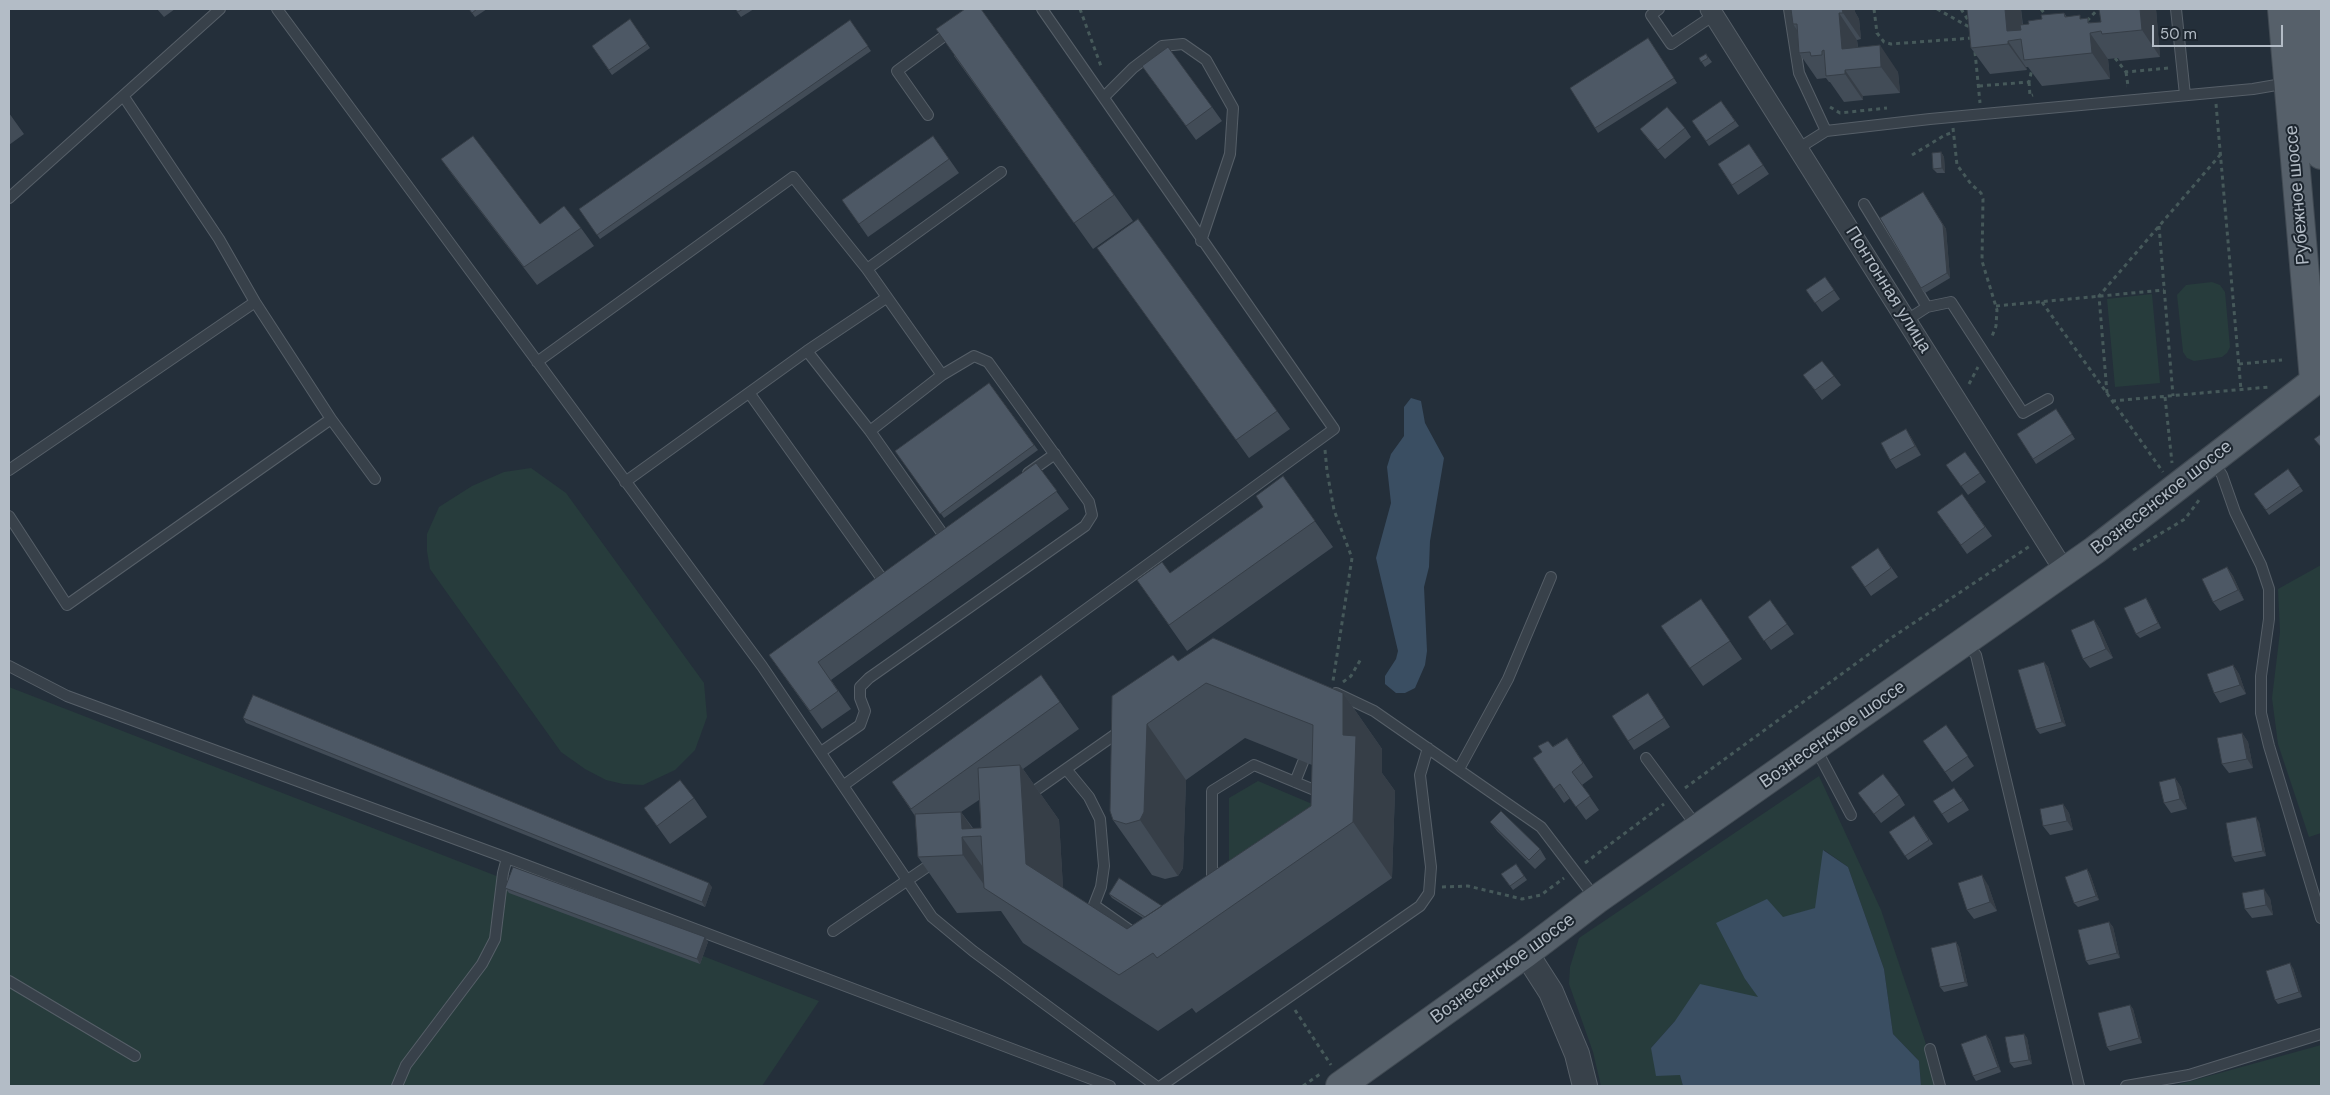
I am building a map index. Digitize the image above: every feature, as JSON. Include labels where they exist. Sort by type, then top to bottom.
[{"type":"main road","name":"Рубежное шоссе","points":[[2304,11],[2288,83],[2318,378]]},
{"type":"main road","name":"Рубежное шоссе","points":[[2304,11],[2321,155]]},
{"type":"main road","name":"Вознесенское шоссе","points":[[1330,1075],[1526,953],[1596,900],[2065,572],[2318,378]]},
{"type":"street","name":"Понтонная улица","points":[[1712,12],[2065,572]]},
{"type":"street","points":[[1526,953],[1552,992],[1577,1054],[1585,1086]]},
{"type":"lane","points":[[9,198],[220,9]]},
{"type":"lane","points":[[277,9],[625,482],[766,663],[832,772],[844,785],[932,917],[973,951],[1156,1086]]},
{"type":"lane","points":[[844,785],[1334,429],[1042,9]]},
{"type":"lane","points":[[1659,9],[1651,15],[1671,44],[1712,12]]},
{"type":"lane","points":[[1789,9],[1799,74],[1826,131]]},
{"type":"lane","points":[[2176,9],[2186,95]]},
{"type":"lane","points":[[928,114],[897,71],[962,23]]},
{"type":"lane","points":[[1104,97],[1133,68],[1162,46],[1183,44],[1206,60],[1233,108],[1230,154],[1201,240]]},
{"type":"lane","points":[[1799,148],[1826,131],[2288,83]]},
{"type":"lane","points":[[124,97],[219,240],[255,302],[331,418],[376,479]]},
{"type":"lane","points":[[867,269],[1001,172]]},
{"type":"lane","points":[[537,362],[794,177],[867,269],[942,375]]},
{"type":"lane","points":[[1864,204],[1927,307]]},
{"type":"lane","points":[[625,482],[750,394],[807,351],[886,298]]},
{"type":"lane","points":[[9,470],[255,302]]},
{"type":"lane","points":[[1907,320],[1927,307],[1952,302],[2023,413],[2048,399]]},
{"type":"lane","points":[[807,351],[870,431],[942,533]]},
{"type":"lane","points":[[820,752],[860,725],[864,711],[860,698],[860,687],[869,678],[1085,526],[1092,515],[1089,502],[988,362],[974,356],[942,375],[870,431]]},
{"type":"lane","points":[[750,394],[880,576]]},
{"type":"lane","points":[[9,516],[67,605],[331,418]]},
{"type":"lane","points":[[1023,477],[1055,454]]},
{"type":"lane","points":[[2212,459],[2222,475],[2235,512],[2261,564],[2269,589],[2269,620],[2261,676],[2261,712],[2269,746],[2321,918]]},
{"type":"lane","points":[[1459,769],[1508,679],[1542,593],[1551,577]]},
{"type":"lane","points":[[1966,642],[1976,655],[2079,1086]]},
{"type":"lane","points":[[10,669],[67,696],[508,858],[1110,1086]]},
{"type":"lane","points":[[1328,693],[1374,712],[1541,827],[1596,900]]},
{"type":"lane","points":[[1019,802],[1130,724]]},
{"type":"lane","points":[[1161,1086],[1420,906],[1429,892],[1431,867],[1420,776],[1428,748]]},
{"type":"lane","points":[[1815,748],[1851,815]]},
{"type":"lane","points":[[1646,758],[1673,797],[1699,828]]},
{"type":"lane","points":[[1295,782],[1303,762]]},
{"type":"lane","points":[[1212,896],[1212,791],[1254,765],[1332,798]]},
{"type":"lane","points":[[1066,769],[1089,797],[1100,819],[1104,866],[1101,887],[1094,906],[1150,944]]},
{"type":"lane","points":[[833,931],[947,852]]},
{"type":"lane","points":[[397,1086],[406,1066],[482,964],[495,939],[503,873],[508,858]]},
{"type":"lane","points":[[9,981],[135,1056]]},
{"type":"lane","points":[[2126,1086],[2189,1075],[2321,1034]]},
{"type":"lane","points":[[1930,1049],[1940,1086]]},
{"type":"path","points":[[1080,9],[1105,78],[1104,97]]},
{"type":"path","points":[[1874,9],[1877,33],[1884,42],[1891,44],[1974,38]]},
{"type":"path","points":[[1937,9],[1973,29]]},
{"type":"path","points":[[1961,9],[1973,29]]},
{"type":"path","points":[[2041,9],[2053,22]]},
{"type":"path","points":[[2086,22],[2098,9]]},
{"type":"path","points":[[1972,16],[1981,114]]},
{"type":"path","points":[[2114,58],[2126,72],[2128,86],[2118,87]]},
{"type":"path","points":[[2033,66],[2029,82],[2030,96],[2040,95]]},
{"type":"path","points":[[2126,72],[2182,66]]},
{"type":"path","points":[[1978,86],[2029,82]]},
{"type":"path","points":[[1971,101],[1980,100]]},
{"type":"path","points":[[1827,101],[1832,109],[1840,112],[1889,108]]},
{"type":"path","points":[[2216,106],[2241,390]]},
{"type":"path","points":[[1953,125],[1957,165],[1971,184],[1981,193],[1983,199],[1982,261],[1996,306],[1996,326],[1969,384]]},
{"type":"path","points":[[1912,155],[1945,135],[1954,132]]},
{"type":"path","points":[[2107,393],[2099,296],[2220,154]]},
{"type":"path","points":[[2158,226],[2173,396]]},
{"type":"path","points":[[1996,306],[2164,290]]},
{"type":"path","points":[[2042,302],[2164,474]]},
{"type":"path","points":[[2239,364],[2282,360]]},
{"type":"path","points":[[2112,401],[2276,387]]},
{"type":"path","points":[[2165,396],[2172,468]]},
{"type":"path","points":[[1323,437],[1334,510],[1352,558],[1328,693]]},
{"type":"path","points":[[1429,887],[1468,886],[1522,899],[1541,895],[1891,638],[2032,544]]},
{"type":"path","points":[[1328,693],[1351,676],[1362,657]]},
{"type":"path","points":[[1288,998],[1330,1075],[1303,1086]]},
{"type":"green space","points":[[2212,282],[2220,285],[2225,292],[2230,347],[2222,357],[2194,361],[2187,358],[2183,352],[2177,295],[2186,285]]},
{"type":"green space","points":[[2152,294],[2160,383],[2115,387],[2107,299]]},
{"type":"green space","points":[[531,468],[566,493],[704,683],[707,717],[695,750],[675,770],[643,785],[623,784],[606,780],[585,769],[561,752],[430,569],[427,534],[439,507],[472,486],[504,472]]},
{"type":"green space","points":[[2321,565],[2321,833],[2309,837],[2278,744],[2272,698],[2280,632],[2278,589]]},
{"type":"green space","points":[[9,687],[819,1001],[762,1086],[9,1086]]},
{"type":"green space","points":[[1819,776],[1881,910],[1925,1041],[1935,1086],[1921,1086],[1919,1061],[1893,1034],[1884,969],[1848,867],[1824,850],[1816,908],[1783,918],[1745,979],[1759,997],[1675,1021],[1651,1048],[1680,1075],[1683,1086],[1601,1086],[1593,1052],[1569,984],[1570,967],[1579,938]]},
{"type":"green space","points":[[1258,781],[1317,806],[1229,889],[1229,798]]},
{"type":"green space","points":[[2321,1045],[2321,1086],[2173,1086]]},
{"type":"water","points":[[1411,398],[1421,401],[1425,423],[1444,458],[1430,541],[1429,567],[1424,587],[1427,651],[1425,665],[1415,688],[1405,693],[1396,693],[1385,684],[1385,676],[1396,659],[1398,651],[1376,558],[1391,503],[1387,467],[1391,454],[1404,436],[1404,407]]},
{"type":"water","points":[[1823,850],[1848,867],[1884,969],[1893,1034],[1919,1061],[1921,1086],[1683,1086],[1680,1075],[1656,1076],[1651,1048],[1675,1021],[1700,984],[1758,997],[1745,979],[1716,923],[1767,899],[1783,917],[1815,908]]},
{"type":"building","points":[[469,9],[477,9],[472,13]]},
{"type":"building","points":[[965,9],[981,9],[1114,195],[1074,223],[936,29]]},
{"type":"building","points":[[1791,9],[1842,9],[1843,13],[1839,13],[1842,49],[1880,45],[1881,67],[1845,70],[1845,74],[1826,76],[1824,50],[1822,55],[1811,56],[1810,52],[1799,53],[1797,24],[1793,24]]},
{"type":"building","points":[[1967,9],[2005,9],[2007,31],[2021,30],[2020,25],[2029,24],[2028,21],[2042,19],[2041,15],[2064,13],[2065,17],[2080,15],[2080,19],[2088,18],[2088,23],[2101,22],[2099,9],[2140,9],[2142,30],[2102,34],[2101,31],[2090,33],[2092,53],[2024,60],[2021,39],[2008,41],[2008,44],[1971,48]]},
{"type":"building","points":[[630,19],[647,44],[609,70],[592,46]]},
{"type":"building","points":[[850,20],[868,46],[597,235],[579,209]]},
{"type":"building","points":[[1648,38],[1674,78],[1595,128],[1570,88]]},
{"type":"building","points":[[1168,47],[1212,107],[1186,126],[1142,66]]},
{"type":"building","points":[[1706,54],[1708,58],[1701,62],[1699,58]]},
{"type":"building","points":[[1721,101],[1735,121],[1706,141],[1692,121]]},
{"type":"building","points":[[1667,107],[1685,128],[1658,150],[1640,129]]},
{"type":"building","points":[[473,136],[540,224],[564,206],[581,228],[524,267],[441,159]]},
{"type":"building","points":[[933,136],[949,159],[859,224],[842,200]]},
{"type":"building","points":[[1749,144],[1763,165],[1732,185],[1718,164]]},
{"type":"building","points":[[1941,152],[1942,168],[1933,169],[1932,153]]},
{"type":"building","points":[[1923,192],[1943,225],[1947,273],[1921,288],[1880,218]]},
{"type":"building","points":[[1138,219],[1277,411],[1236,440],[1097,248]]},
{"type":"building","points":[[1825,277],[1834,290],[1815,303],[1806,290]]},
{"type":"building","points":[[1822,361],[1834,376],[1815,390],[1803,375]]},
{"type":"building","points":[[989,383],[1034,445],[940,514],[895,451]]},
{"type":"building","points":[[2056,409],[2072,434],[2033,459],[2017,434]]},
{"type":"building","points":[[1906,429],[1915,446],[1890,460],[1881,443]]},
{"type":"building","points":[[2321,434],[2321,447],[2314,439]]},
{"type":"building","points":[[1965,452],[1980,473],[1961,486],[1946,465]]},
{"type":"building","points":[[1036,463],[1057,491],[818,662],[838,691],[810,711],[769,655]]},
{"type":"building","points":[[2288,469],[2300,486],[2266,510],[2254,494]]},
{"type":"building","points":[[1283,476],[1315,521],[1169,625],[1137,580],[1162,562],[1170,573],[1263,507],[1256,496]]},
{"type":"building","points":[[1962,494],[1985,527],[1961,545],[1937,512]]},
{"type":"building","points":[[1878,548],[1891,568],[1865,587],[1851,567]]},
{"type":"building","points":[[2227,567],[2238,590],[2213,602],[2202,579]]},
{"type":"building","points":[[2146,598],[2158,623],[2136,634],[2124,608]]},
{"type":"building","points":[[1701,599],[1730,641],[1690,668],[1661,626]]},
{"type":"building","points":[[1770,600],[1787,624],[1764,641],[1748,617]]},
{"type":"building","points":[[2094,620],[2106,649],[2083,659],[2071,630]]},
{"type":"building","points":[[1213,638],[1343,693],[1343,735],[1356,736],[1353,822],[1157,958],[1153,953],[1119,975],[984,888],[981,836],[962,837],[963,855],[918,857],[915,814],[961,812],[962,829],[981,828],[978,768],[1020,765],[1026,864],[1127,929],[1311,806],[1313,725],[1206,683],[1147,724],[1144,812],[1140,820],[1126,824],[1113,820],[1110,811],[1112,696],[1173,655],[1178,661]]},
{"type":"building","points":[[2044,662],[2062,722],[2036,729],[2018,670]]},
{"type":"building","points":[[2233,665],[2240,685],[2214,693],[2207,674]]},
{"type":"building","points":[[1041,675],[1060,702],[911,809],[892,782]]},
{"type":"building","points":[[1648,693],[1664,718],[1628,741],[1612,716]]},
{"type":"building","points":[[253,695],[709,883],[702,902],[243,718]]},
{"type":"building","points":[[1946,725],[1968,756],[1945,772],[1923,741]]},
{"type":"building","points":[[2242,733],[2247,759],[2222,764],[2217,738]]},
{"type":"building","points":[[1567,738],[1583,763],[1572,772],[1590,796],[1576,807],[1560,784],[1554,789],[1533,758],[1542,752],[1538,746],[1548,741],[1553,747]]},
{"type":"building","points":[[1883,774],[1899,795],[1874,814],[1858,793]]},
{"type":"building","points":[[2175,778],[2180,799],[2164,803],[2159,782]]},
{"type":"building","points":[[680,780],[694,798],[657,826],[644,808]]},
{"type":"building","points":[[1954,788],[1963,801],[1942,814],[1933,801]]},
{"type":"building","points":[[2063,804],[2067,821],[2043,826],[2040,809]]},
{"type":"building","points":[[1501,811],[1540,849],[1529,860],[1490,822]]},
{"type":"building","points":[[1914,816],[1929,840],[1905,856],[1889,832]]},
{"type":"building","points":[[2256,817],[2263,851],[2232,857],[2226,823]]},
{"type":"building","points":[[1516,864],[1524,876],[1510,886],[1501,874]]},
{"type":"building","points":[[513,867],[705,937],[697,959],[505,888]]},
{"type":"building","points":[[2087,869],[2096,896],[2074,903],[2065,877]]},
{"type":"building","points":[[1982,875],[1990,902],[1967,910],[1958,883]]},
{"type":"building","points":[[1119,878],[1162,906],[1145,917],[1109,894]]},
{"type":"building","points":[[2264,889],[2266,905],[2245,909],[2242,893]]},
{"type":"building","points":[[2109,922],[2117,953],[2086,961],[2078,930]]},
{"type":"building","points":[[1956,942],[1965,982],[1940,987],[1931,948]]},
{"type":"building","points":[[2290,963],[2299,992],[2275,1000],[2266,971]]},
{"type":"building","points":[[2130,1005],[2139,1038],[2107,1047],[2098,1013]]},
{"type":"building","points":[[2024,1034],[2029,1060],[2010,1063],[2005,1037]]},
{"type":"building","points":[[1986,1035],[1998,1067],[1973,1076],[1961,1044]]}]
